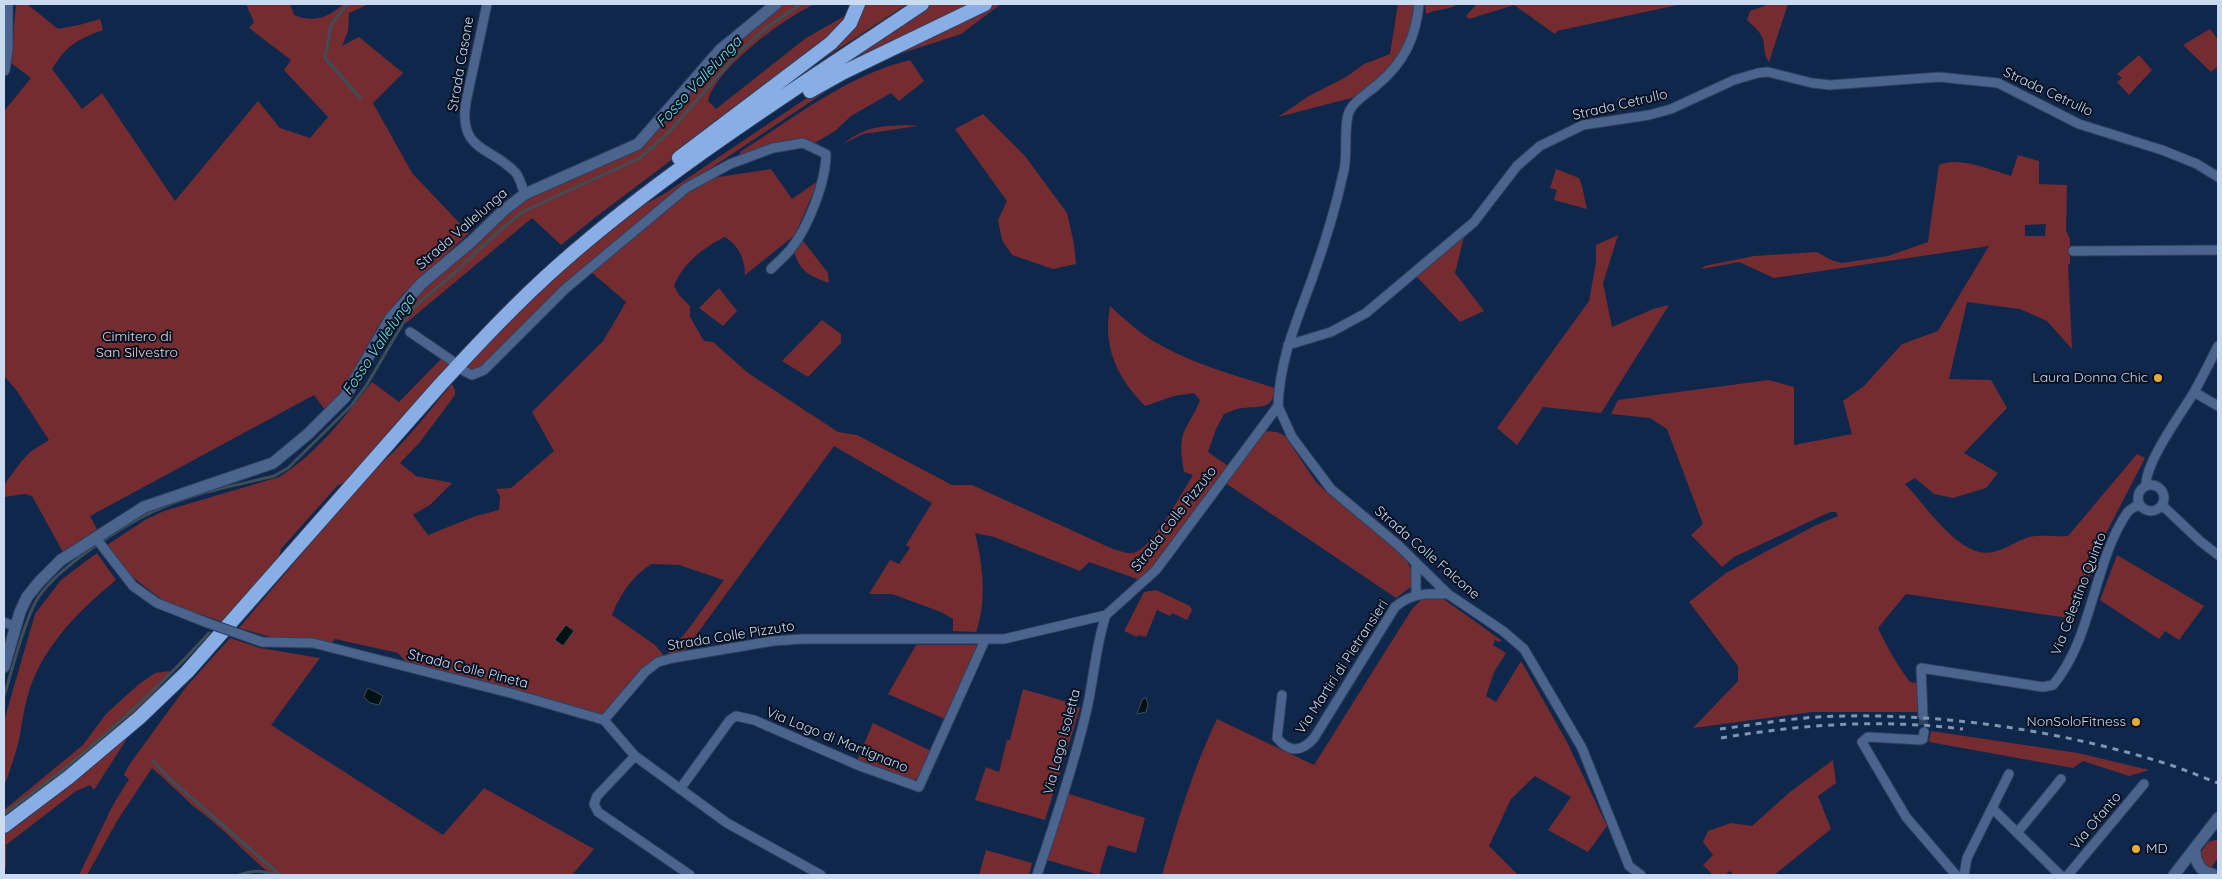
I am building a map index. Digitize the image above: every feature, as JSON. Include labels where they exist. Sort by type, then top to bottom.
[{"type":"highway","points":[[653,188],[655,176],[843,32],[850,23],[858,4]]},
{"type":"highway","points":[[4,826],[69,777],[164,695],[225,631],[480,342],[559,265],[653,188],[922,4]]},
{"type":"highway","points":[[780,100],[794,102],[823,82],[985,4]]},
{"type":"street","points":[[4,70],[7,50],[7,4]]},
{"type":"street","name":"Strada Casone","points":[[487,4],[464,113],[466,126],[471,138],[481,150],[492,155],[517,174],[525,194]]},
{"type":"street","name":"Strada Vallelunga","points":[[4,667],[15,627],[27,597],[61,560],[98,542],[144,507],[273,463],[308,434],[345,397],[390,319],[421,284],[472,241],[504,210],[525,194],[638,144],[720,50],[776,4]]},
{"type":"street","points":[[1278,406],[1279,379],[1288,345],[1335,212],[1346,165],[1348,113],[1360,99],[1396,68],[1405,55],[1416,24],[1419,4]]},
{"type":"street","name":"Strada Cetrullo","points":[[1288,345],[1331,332],[1366,313],[1474,222],[1517,166],[1540,146],[1583,125],[1659,113],[1734,80],[1758,73],[1768,72],[1812,83],[1830,85],[1938,77],[1998,83],[2079,124],[2162,150],[2197,164],[2218,177]]},
{"type":"street","points":[[464,371],[477,375],[484,370],[565,289],[686,188],[745,158],[773,148],[803,143],[826,154],[826,170],[818,197],[799,235],[791,249],[771,269]]},
{"type":"street","points":[[2073,251],[2218,250]]},
{"type":"street","points":[[410,332],[452,360]]},
{"type":"street","points":[[2146,486],[2146,476],[2155,457],[2194,392],[2218,346]]},
{"type":"street","points":[[2194,392],[2218,406]]},
{"type":"street","name":"Strada Colle Falcone","points":[[1278,406],[1292,437],[1331,489],[1398,545],[1416,565],[1448,594],[1503,631],[1524,649],[1582,748],[1629,866],[1641,875]]},
{"type":"street","name":"Strada Colle Pizzuto","points":[[604,720],[645,672],[658,662],[673,658],[802,638],[985,640],[1026,634],[1106,615],[1156,570],[1278,406]]},
{"type":"street","points":[[2154,485],[2162,490],[2165,496],[2163,506],[2152,512],[2143,510],[2139,505],[2139,493],[2146,486],[2154,485]]},
{"type":"street","name":"Via Celestino Quinto","points":[[1923,716],[1921,668],[2043,687],[2053,685],[2077,642],[2110,547],[2127,513],[2139,505]]},
{"type":"street","points":[[2163,506],[2200,541],[2218,554]]},
{"type":"street","name":"Strada Colle Pineta","points":[[98,542],[133,586],[156,603],[205,622],[262,642],[313,643],[514,694],[604,720]]},
{"type":"street","points":[[1416,565],[1416,595]]},
{"type":"street","name":"Via Martiri di Pietransieri","points":[[1282,695],[1277,738],[1281,743],[1291,747],[1304,748],[1314,738],[1395,607],[1416,595],[1431,593],[1448,594]]},
{"type":"street","name":"Via Lago Isoletta","points":[[1038,875],[1082,732],[1098,637],[1106,615]]},
{"type":"street","points":[[4,622],[15,627]]},
{"type":"street","name":"Via Lago di Martignano","points":[[680,789],[730,720],[736,716],[754,720],[860,766],[919,787],[985,640]]},
{"type":"street","points":[[604,720],[635,756],[727,823],[820,875]]},
{"type":"street","points":[[1924,736],[1868,737],[1862,742],[1906,817],[1956,875]]},
{"type":"street","points":[[635,756],[597,796],[594,804],[598,812],[690,875]]},
{"type":"street","points":[[1964,875],[1967,858],[2009,774]]},
{"type":"street","points":[[2017,833],[2061,779]]},
{"type":"street","name":"Via Ofanto","points":[[2068,875],[2144,784]]},
{"type":"street","points":[[1992,808],[2060,875]]},
{"type":"street","points":[[2174,875],[2218,818]]},
{"type":"street","points":[[2204,838],[2218,834]]},
{"type":"street","points":[[2195,848],[2196,858],[2200,867],[2207,873],[2214,873]]},
{"type":"green space","name":"Cimitero di San Silvestro","points":[[16,4],[27,4],[58,29],[100,19],[103,30],[73,44],[62,54],[52,69],[82,109],[102,93],[175,201],[258,101],[280,128],[310,138],[328,117],[284,70],[291,60],[249,28],[254,22],[246,4],[290,4],[294,15],[314,19],[332,13],[343,4],[369,4],[349,13],[348,31],[342,46],[359,37],[403,73],[373,103],[412,173],[469,233],[403,294],[377,328],[343,390],[325,410],[314,395],[90,516],[97,529],[63,552],[32,496],[25,494],[4,497],[4,485],[21,462],[30,452],[49,440],[17,391],[4,376],[4,111],[31,78],[11,63]]},
{"type":"green space","points":[[781,4],[815,4],[770,32],[753,45],[723,74],[713,88],[708,101],[716,109],[806,38],[866,4],[907,4],[817,63],[811,55],[561,245],[532,218],[406,323],[397,317],[422,289],[523,199],[640,146],[717,58]]},
{"type":"green space","points":[[932,4],[1001,4],[961,34],[887,58],[837,84],[669,196],[550,298],[480,367],[474,370],[465,368],[546,286],[622,221],[826,85],[868,53],[850,59]]},
{"type":"green space","points":[[1398,4],[1413,4],[1414,17],[1408,41],[1385,77],[1355,97],[1278,117],[1309,96],[1346,77],[1364,64],[1390,54]]},
{"type":"green space","points":[[1425,4],[1456,4],[1452,7],[1426,14]]},
{"type":"green space","points":[[1477,4],[1682,4],[1557,31],[1555,34],[1514,5],[1469,19],[1466,16]]},
{"type":"green space","points":[[1770,4],[1788,4],[1769,62],[1765,53],[1762,36],[1747,20],[1750,11]]},
{"type":"green space","points":[[2210,29],[2218,40],[2218,66],[2211,72],[2183,45]]},
{"type":"green space","points":[[2139,55],[2152,70],[2129,95],[2117,82],[2122,78],[2117,74]]},
{"type":"green space","points":[[910,60],[924,81],[899,101],[891,93],[851,116],[835,131],[813,144],[738,159],[740,152],[822,99],[864,76]]},
{"type":"green space","points":[[983,114],[1025,156],[1067,213],[1074,244],[1076,264],[1053,269],[1012,255],[1002,240],[998,220],[1007,201],[955,129]]},
{"type":"green space","points":[[906,125],[918,126],[863,134],[843,144],[858,134],[873,128]]},
{"type":"green space","points":[[2018,155],[2039,161],[2039,184],[2067,185],[2066,230],[2070,239],[2070,264],[2068,265],[2072,349],[2047,321],[2020,309],[1967,302],[1949,379],[1991,380],[2007,408],[1964,453],[1998,473],[1986,488],[1953,498],[1934,494],[1915,478],[1905,484],[1933,517],[1956,540],[1968,548],[1981,552],[1993,552],[2029,537],[2068,536],[2137,454],[2145,458],[2100,545],[2075,619],[1906,594],[1878,628],[1892,656],[1910,682],[1919,683],[1920,712],[1812,712],[1693,728],[1738,681],[1738,666],[1689,602],[1726,573],[1814,526],[1838,516],[1836,512],[1830,512],[1734,557],[1722,567],[1691,535],[1703,524],[1667,429],[1650,418],[1611,414],[1618,400],[1769,380],[1794,387],[1794,445],[1852,434],[1843,401],[1864,386],[1902,344],[1938,331],[1989,246],[1774,278],[1739,262],[1702,269],[1704,266],[1754,256],[1817,252],[1831,260],[1842,263],[1888,256],[1928,242],[1939,165],[1956,162],[1965,163],[2011,176]],"holes":[[[2046,224],[2045,236],[2025,236],[2025,225]]]},
{"type":"green space","points":[[771,169],[792,199],[818,181],[795,235],[745,275],[740,253],[734,244],[725,237],[702,251],[683,270],[674,286],[679,295],[690,306],[690,317],[704,341],[713,342],[748,373],[838,432],[857,435],[952,485],[972,485],[1113,549],[1132,553],[1148,543],[1157,533],[1193,475],[1184,472],[1181,452],[1184,432],[1200,400],[1194,393],[1174,396],[1145,406],[1126,384],[1114,361],[1108,335],[1110,306],[1148,338],[1162,346],[1203,364],[1275,388],[1274,395],[1272,400],[1265,406],[1238,409],[1224,414],[1216,429],[1208,452],[1231,468],[1154,568],[1140,580],[1089,562],[1080,571],[994,537],[975,533],[983,583],[982,609],[976,632],[953,631],[953,619],[941,612],[892,594],[869,594],[890,560],[899,564],[910,548],[906,545],[932,503],[834,446],[683,653],[649,664],[599,717],[519,692],[406,662],[398,653],[335,639],[330,645],[274,638],[239,628],[371,472],[404,441],[452,384],[455,395],[420,442],[400,463],[416,476],[452,483],[431,504],[413,515],[428,535],[476,516],[499,510],[500,496],[496,489],[511,488],[554,451],[532,412],[603,341],[626,302],[591,272],[690,189],[712,178]],"holes":[[[651,564],[679,565],[724,580],[690,627],[665,657],[655,645],[612,615],[627,586]]]},
{"type":"green space","points":[[1556,169],[1579,178],[1587,209],[1554,200],[1557,190],[1550,188]]},
{"type":"green space","points":[[1618,235],[1603,283],[1612,327],[1653,309],[1669,305],[1601,413],[1543,407],[1517,445],[1497,428],[1589,301],[1596,263],[1596,245]]},
{"type":"green space","points":[[1464,237],[1455,273],[1484,311],[1460,322],[1416,276]]},
{"type":"green space","points":[[801,238],[828,273],[829,283],[810,275],[802,268],[793,249]]},
{"type":"green space","points":[[719,288],[737,311],[723,326],[699,308]]},
{"type":"green space","points":[[822,320],[841,334],[841,343],[808,377],[782,361]]},
{"type":"green space","points":[[443,357],[452,363],[349,480],[337,486],[281,549],[278,560],[223,622],[165,602],[122,569],[104,547],[145,520],[164,511],[279,477],[293,468],[318,446],[372,382],[399,402]]},
{"type":"green space","points":[[1264,431],[1277,432],[1285,436],[1316,482],[1401,553],[1410,568],[1412,577],[1411,587],[1396,598],[1224,482]]},
{"type":"green space","points":[[97,553],[116,580],[62,632],[41,663],[24,708],[19,740],[4,787],[4,721],[35,614],[61,580]]},
{"type":"green space","points":[[2117,555],[2204,606],[2179,640],[2165,631],[2159,639],[2100,600]]},
{"type":"green space","points":[[1156,590],[1190,606],[1192,610],[1187,620],[1172,613],[1170,616],[1157,610],[1146,637],[1138,635],[1137,637],[1124,631],[1144,592]]},
{"type":"green space","points":[[1423,598],[1442,598],[1501,640],[1500,642],[1495,640],[1493,645],[1506,653],[1494,672],[1486,696],[1496,702],[1521,661],[1567,742],[1607,826],[1588,852],[1548,830],[1571,797],[1535,776],[1511,799],[1489,846],[1517,874],[1515,875],[1162,875],[1193,776],[1217,719],[1314,765],[1412,609]]},
{"type":"green space","points":[[230,638],[260,648],[320,658],[271,725],[443,835],[484,788],[594,849],[572,875],[272,875],[152,768],[117,821],[87,875],[79,875],[113,805],[129,779],[124,775],[129,765],[186,687]]},
{"type":"green space","points":[[916,645],[979,645],[945,719],[888,694]]},
{"type":"green space","points":[[170,671],[154,695],[62,773],[4,818],[4,810],[83,745],[106,714],[139,684],[155,673]]},
{"type":"green space","points":[[1023,689],[1074,704],[1080,708],[1045,820],[975,800],[986,767],[999,772],[1007,740],[1010,740]]},
{"type":"green space","points":[[873,723],[931,751],[921,775],[912,782],[856,763]]},
{"type":"green space","points":[[1931,731],[2078,753],[2149,770],[2129,776],[2083,761],[2073,768],[1929,742]]},
{"type":"green space","points":[[128,737],[94,790],[90,785],[76,791],[6,845],[6,867],[4,871],[4,835]]},
{"type":"green space","points":[[1833,760],[1836,783],[1818,796],[1831,829],[1774,875],[1733,875],[1730,871],[1724,875],[1713,875],[1703,865],[1713,855],[1703,842],[1708,831],[1731,823],[1752,826],[1790,792]]},
{"type":"green space","points":[[1066,793],[1145,818],[1136,853],[1108,845],[1099,875],[1047,860]]},
{"type":"green space","points":[[2218,840],[2218,858],[2211,868],[2204,863],[2201,852],[2208,842]]},
{"type":"green space","points":[[986,850],[1032,863],[1029,875],[979,875]]},
{"type":"shaded area","points":[[566,625],[574,631],[563,646],[555,640]]},
{"type":"shaded area","points":[[368,688],[383,696],[379,705],[370,703],[364,697]]},
{"type":"shaded area","points":[[1146,698],[1148,704],[1146,712],[1137,714],[1142,700]]},
{"type":"waterway","points":[[347,4],[331,25],[325,58],[361,99]]},
{"type":"waterway","name":"Fosso Vallelunga","points":[[4,696],[22,636],[35,603],[44,590],[73,563],[110,536],[146,515],[188,498],[274,476],[288,468],[351,406],[366,386],[409,313],[419,303],[524,211],[640,158],[668,133],[739,52],[766,28],[801,4]]},
{"type":"waterway","points":[[4,814],[85,752],[137,706],[209,633]]},
{"type":"waterway","points":[[153,761],[171,780],[280,875]]},
{"type":"waterway","points":[[239,875],[257,871],[275,875]]},
{"type":"tunnel","points":[[1923,716],[1924,732]]},
{"type":"railway","points":[[1720,729],[1818,717],[1861,716],[1948,720],[1991,725],[2078,740],[2161,762],[2218,783]]},
{"type":"railway","points":[[1721,738],[1782,729],[1842,724],[1902,724],[1963,729]]},
{"type":"place","name":"Laura Donna Chic","points":[[2158,378]]},
{"type":"place","name":"NonSoloFitness","points":[[2136,722]]},
{"type":"place","name":"MD","points":[[2136,849]]}]
